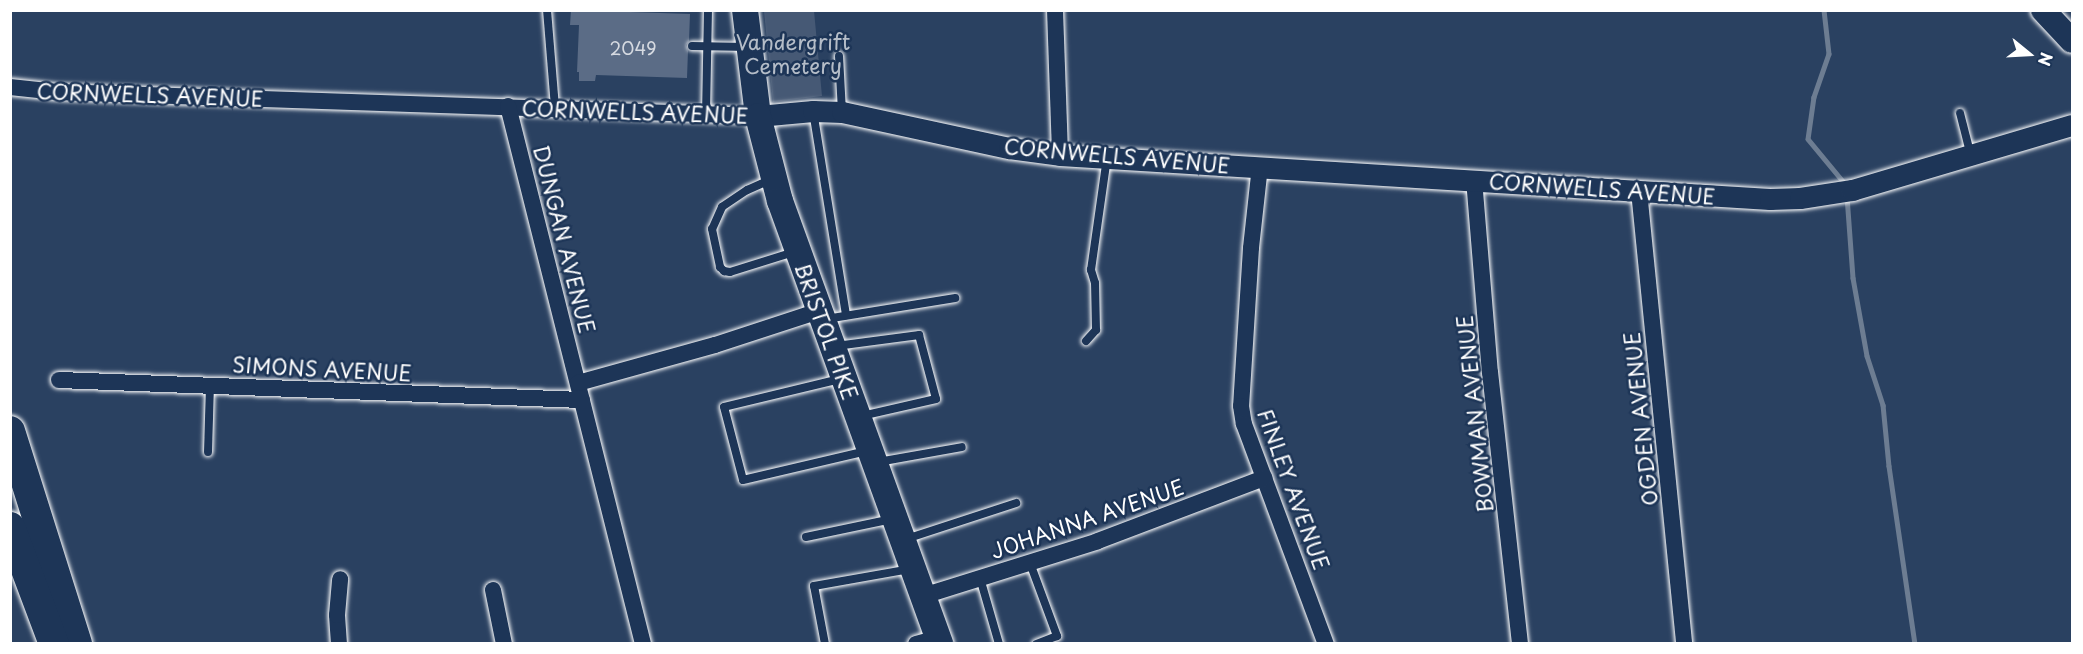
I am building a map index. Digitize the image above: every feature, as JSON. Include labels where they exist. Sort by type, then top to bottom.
[{"type":"highway","points":[[10,432],[77,644]]},
{"type":"highway","points":[[10,527],[54,644]]},
{"type":"main road","name":"BRISTOL PIKE","points":[[745,10],[758,116],[773,178],[798,251],[829,315],[832,346],[923,596],[932,642]]},
{"type":"main road","points":[[2043,10],[2073,41]]},
{"type":"street","points":[[1055,10],[1060,155]]},
{"type":"street","name":"CORNWELLS AVENUE","points":[[10,87],[68,92],[758,116],[813,111],[842,112],[1009,148],[1060,155],[1770,199],[1800,198],[1847,191],[2073,125]]},
{"type":"street","name":"DUNGAN AVENUE","points":[[508,106],[643,644]]},
{"type":"street","name":"FINLEY AVENUE","points":[[1260,166],[1251,248],[1241,406],[1244,424],[1326,644]]},
{"type":"street","name":"BOWMAN AVENUE","points":[[1474,180],[1490,372],[1520,644]]},
{"type":"street","name":"OGDEN AVENUE","points":[[1639,191],[1684,644]]},
{"type":"street","name":"SIMONS AVENUE","points":[[59,380],[580,392],[680,356],[829,315]]},
{"type":"street","name":"JOHANNA AVENUE","points":[[923,596],[1098,541],[1264,478]]},
{"type":"street","points":[[339,644],[336,615],[340,579]]},
{"type":"street","points":[[493,590],[504,644]]},
{"type":"lane","points":[[547,10],[555,108]]},
{"type":"lane","points":[[706,114],[708,10]]},
{"type":"lane","points":[[692,46],[749,47]]},
{"type":"lane","points":[[839,56],[842,112]]},
{"type":"lane","points":[[813,111],[829,315],[956,298]]},
{"type":"lane","points":[[1960,112],[1971,156]]},
{"type":"lane","points":[[1086,341],[1096,330],[1095,283],[1091,270],[1107,157]]},
{"type":"lane","points":[[773,178],[747,190],[722,207],[712,229],[720,267],[730,272],[798,251]]},
{"type":"lane","points":[[832,346],[919,335],[936,399],[858,416]]},
{"type":"lane","points":[[844,378],[724,407],[743,480],[873,457],[962,447]]},
{"type":"lane","points":[[208,452],[210,385]]},
{"type":"lane","points":[[806,537],[899,530],[1016,503]]},
{"type":"lane","points":[[1030,563],[1057,636],[1035,644]]},
{"type":"lane","points":[[825,644],[814,586],[913,568]]},
{"type":"lane","points":[[980,578],[999,644]]},
{"type":"green space","name":"Vandergrift Cemetery","points":[[764,11],[814,11],[822,96],[773,102]]},
{"type":"building","points":[[571,10],[690,14],[689,41],[686,45],[688,51],[687,78],[596,75],[595,81],[579,81],[579,72],[577,72],[579,25],[570,25]]},
{"type":"waterway","points":[[1824,10],[1829,54],[1814,97],[1808,139],[1846,185]]},
{"type":"waterway","points":[[1847,196],[1853,278],[1867,356],[1883,405],[1889,466],[1915,644]]}]
